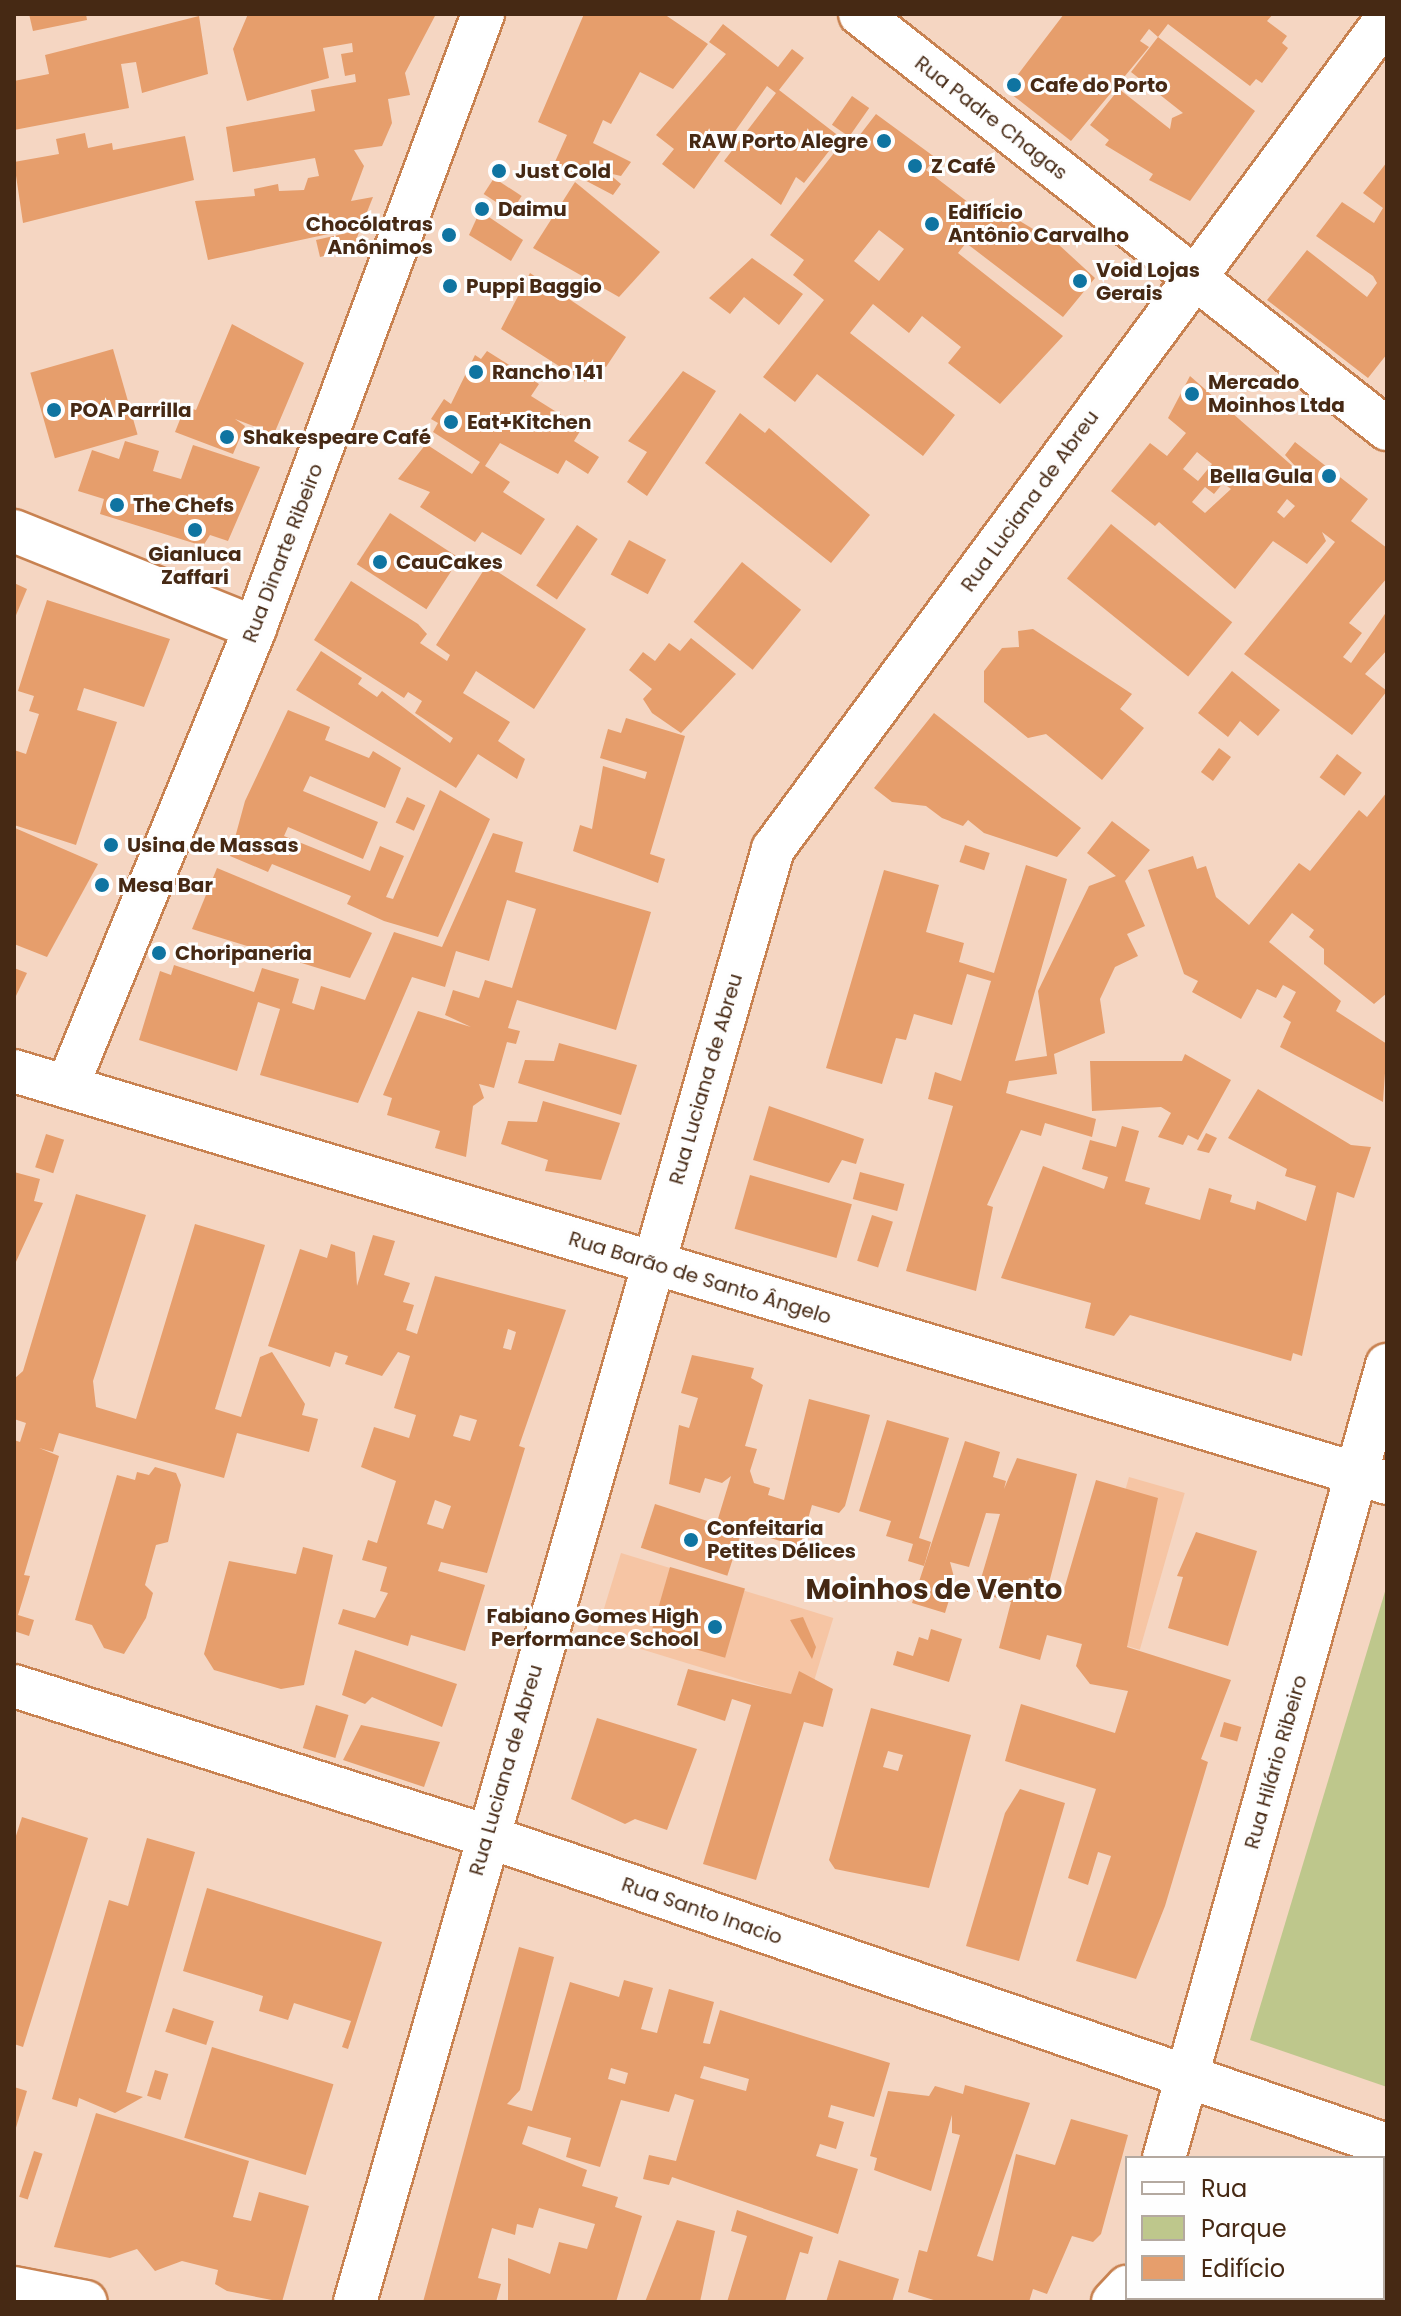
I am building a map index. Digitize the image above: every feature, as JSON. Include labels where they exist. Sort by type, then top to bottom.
[{"type":"street","name":"Rua Dinarte Ribeiro","points":[[67,1087],[255,628],[483,14]]},
{"type":"street","name":"Rua Padre Chagas","points":[[860,14],[1387,429]]},
{"type":"street","name":"Rua Luciana de Abreu","points":[[355,2302],[486,1836],[773,849],[1387,18]]},
{"type":"street","points":[[14,531],[255,628]]},
{"type":"street","name":"Rua Barão de Santo Ângelo","points":[[14,1071],[1373,1479]]},
{"type":"street","name":"Rua Hilário Ribeiro","points":[[1165,2156],[1373,1479],[1387,1365]]},
{"type":"street","name":"Rua Santo Inacio","points":[[14,1686],[486,1836],[1186,2079],[1387,2145]]},
{"type":"street","points":[[14,2288],[86,2302]]},
{"type":"shaded area","points":[[1129,1477],[1185,1493],[1140,1650],[1084,1634]]},
{"type":"shaded area","name":"Fabiano Gomes High Performance School","points":[[621,1553],[833,1618],[808,1700],[596,1635]]},
{"type":"green space","points":[[1387,1585],[1387,2087],[1250,2040]]},
{"type":"building","points":[[29,14],[86,14],[87,20],[33,31]]},
{"type":"building","points":[[248,14],[436,14],[405,73],[410,95],[388,99],[392,123],[382,146],[354,150],[364,166],[351,201],[373,197],[361,227],[208,260],[195,201],[255,196],[254,189],[278,184],[279,191],[304,190],[308,178],[319,176],[315,158],[233,172],[226,127],[315,111],[311,90],[356,82],[355,74],[345,76],[341,54],[353,52],[352,43],[323,48],[329,78],[247,101],[233,49]]},
{"type":"building","points":[[584,14],[664,14],[708,44],[673,89],[640,72],[611,124],[603,120],[593,143],[631,162],[621,176],[608,173],[621,184],[613,195],[554,164],[567,135],[538,122]]},
{"type":"building","points":[[1064,14],[1273,14],[1267,21],[1287,36],[1282,43],[1288,48],[1262,83],[1256,79],[1250,86],[1168,24],[1158,37],[1149,29],[1140,41],[1149,47],[1071,141],[1006,90]]},
{"type":"building","points":[[199,16],[208,74],[142,93],[136,62],[121,64],[129,108],[14,130],[14,81],[49,74],[45,55]]},
{"type":"building","points":[[723,24],[778,67],[792,49],[804,58],[779,90],[840,137],[804,183],[796,177],[781,205],[724,161],[776,93],[767,86],[694,189],[662,164],[674,149],[656,135],[726,54],[709,42]]},
{"type":"building","points":[[1158,37],[1255,111],[1190,201],[1149,180],[1153,174],[1105,145],[1109,140],[1090,125],[1119,89],[1170,129],[1172,118],[1183,113],[1131,72]]},
{"type":"building","points":[[852,96],[869,108],[849,137],[832,125]]},
{"type":"building","points":[[876,114],[936,158],[926,170],[986,216],[981,224],[995,206],[1058,244],[1095,278],[1063,317],[966,243],[958,253],[1063,336],[1000,404],[948,363],[961,347],[922,316],[909,333],[873,304],[850,333],[955,415],[923,456],[817,374],[795,402],[763,377],[824,300],[793,275],[804,260],[770,235],[841,144],[849,149]],"holes":[[[879,230],[904,249],[879,281],[854,261]]]},
{"type":"building","points":[[85,133],[88,148],[112,143],[113,150],[185,136],[194,180],[23,223],[14,162],[59,154],[56,139]]},
{"type":"building","points":[[1387,162],[1387,354],[1368,378],[1267,300],[1307,250],[1367,297],[1377,283],[1373,276],[1316,236],[1342,202],[1374,223],[1383,208],[1363,193]]},
{"type":"building","points":[[494,178],[522,196],[511,212],[484,194]]},
{"type":"building","points":[[575,182],[660,252],[619,297],[533,248]]},
{"type":"building","points":[[480,211],[523,240],[511,261],[469,235]]},
{"type":"building","points":[[360,230],[352,250],[320,257],[316,240]]},
{"type":"building","points":[[752,258],[803,294],[779,325],[744,297],[730,314],[709,298]]},
{"type":"building","points":[[530,273],[626,337],[606,367],[598,362],[584,382],[501,329]]},
{"type":"building","points":[[232,324],[304,363],[274,434],[235,419],[245,426],[233,454],[175,432],[185,407],[196,410]]},
{"type":"building","points":[[113,349],[138,435],[55,458],[30,373]]},
{"type":"building","points":[[487,351],[539,384],[531,396],[582,428],[574,441],[599,457],[588,474],[566,460],[558,474],[500,443],[485,466],[510,482],[503,492],[545,519],[521,555],[482,532],[475,542],[420,507],[430,492],[398,479],[426,444],[472,474],[480,462],[433,432],[438,423],[431,419],[444,399],[451,404],[475,355],[481,359]]},
{"type":"building","points":[[683,371],[716,391],[647,496],[627,482],[647,452],[628,441]]},
{"type":"building","points":[[1190,376],[1305,477],[1285,455],[1295,442],[1368,499],[1351,521],[1387,548],[1387,578],[1349,623],[1362,633],[1343,657],[1351,663],[1387,611],[1387,650],[1365,674],[1387,691],[1352,735],[1244,654],[1335,542],[1322,532],[1326,541],[1307,564],[1273,541],[1235,589],[1159,522],[1155,526],[1111,491],[1150,443],[1167,456],[1186,433],[1168,418]],"holes":[[[1197,452],[1212,464],[1198,481],[1183,469]],[[1223,483],[1231,489],[1205,513],[1192,502],[1205,487],[1214,494]],[[1287,499],[1295,506],[1284,518],[1277,512]]]},
{"type":"building","points":[[740,413],[765,433],[769,428],[870,515],[831,563],[705,463]]},
{"type":"building","points":[[125,441],[159,451],[153,471],[181,479],[193,445],[260,467],[228,541],[210,535],[203,546],[100,514],[104,499],[78,491],[92,450],[119,459]]},
{"type":"building","points":[[390,513],[460,558],[426,609],[357,564]]},
{"type":"building","points":[[1111,524],[1232,622],[1188,677],[1067,578]]},
{"type":"building","points":[[577,525],[598,539],[557,599],[536,586]]},
{"type":"building","points":[[629,540],[666,560],[648,594],[611,574]]},
{"type":"building","points":[[742,562],[801,610],[753,670],[694,622]]},
{"type":"building","points":[[487,565],[586,629],[534,709],[476,671],[463,693],[510,722],[498,741],[525,759],[517,779],[478,754],[456,788],[296,690],[321,651],[362,678],[358,684],[377,697],[382,691],[450,743],[453,738],[415,713],[422,701],[408,692],[404,698],[314,640],[351,581],[418,624],[427,634],[420,643],[447,661],[450,655],[436,645]]},
{"type":"building","points":[[14,583],[27,589],[14,620]]},
{"type":"building","points":[[47,600],[170,639],[144,707],[84,688],[77,710],[117,722],[76,845],[14,825],[14,750],[26,754],[39,714],[29,711],[34,696],[18,691]]},
{"type":"building","points":[[1033,629],[1132,694],[1120,709],[1144,728],[1102,780],[1046,734],[1028,738],[984,702],[984,671],[1002,648],[1019,647],[1018,631]]},
{"type":"building","points":[[691,638],[736,674],[681,733],[652,713],[643,699],[652,689],[629,670],[643,652],[655,661],[669,643],[680,651]]},
{"type":"building","points":[[1232,671],[1280,710],[1258,736],[1240,721],[1228,737],[1198,713]]},
{"type":"building","points":[[288,710],[330,727],[325,740],[369,758],[373,751],[401,768],[385,808],[310,776],[303,791],[378,822],[363,859],[288,827],[284,836],[370,871],[380,846],[404,856],[386,897],[393,899],[440,790],[490,819],[438,937],[384,921],[347,904],[351,896],[272,864],[268,872],[230,856],[245,801]]},
{"type":"building","points":[[934,713],[1081,828],[1057,857],[984,833],[968,820],[963,826],[942,818],[926,806],[892,802],[874,788]]},
{"type":"building","points":[[626,718],[685,736],[650,854],[665,859],[658,883],[573,851],[580,825],[592,829],[603,766],[645,779],[647,772],[600,758],[608,729],[621,733]]},
{"type":"building","points":[[1219,748],[1231,757],[1213,781],[1201,772]]},
{"type":"building","points":[[1337,754],[1362,773],[1344,796],[1320,777]]},
{"type":"building","points":[[1387,792],[1387,993],[1374,1004],[1324,964],[1324,949],[1309,937],[1314,930],[1292,913],[1269,942],[1341,1001],[1336,1011],[1387,1044],[1383,1102],[1280,1047],[1291,1022],[1283,1017],[1296,992],[1283,985],[1276,998],[1257,989],[1241,1019],[1192,992],[1198,981],[1184,974],[1148,870],[1193,856],[1197,869],[1206,866],[1216,897],[1249,925],[1299,863],[1310,871],[1359,810],[1367,817]]},
{"type":"building","points":[[407,797],[425,805],[414,831],[396,823]]},
{"type":"building","points":[[1112,821],[1150,850],[1125,881],[1145,926],[1127,934],[1138,956],[1115,967],[1100,999],[1105,1033],[1054,1054],[1057,1074],[1009,1081],[1006,1093],[1096,1119],[1092,1137],[1045,1123],[1041,1136],[1021,1130],[987,1205],[993,1207],[976,1291],[906,1271],[953,1106],[928,1099],[935,1072],[961,1081],[991,981],[967,974],[952,1025],[914,1014],[906,1040],[896,1038],[882,1084],[826,1068],[884,870],[939,885],[926,932],[964,943],[959,962],[994,973],[1026,865],[1067,879],[1015,1061],[1047,1056],[1038,991],[1089,886],[1116,876],[1087,853]]},
{"type":"building","points":[[15,828],[98,864],[47,957],[14,944]]},
{"type":"building","points":[[493,833],[523,842],[515,872],[651,912],[616,1030],[517,1000],[508,1028],[520,1031],[516,1044],[507,1042],[494,1088],[479,1084],[484,1098],[473,1106],[466,1157],[435,1148],[440,1131],[387,1115],[392,1098],[383,1095],[418,1011],[471,1027],[445,1015],[453,990],[479,998],[485,980],[512,988],[536,909],[507,900],[489,961],[456,951],[445,987],[412,977],[358,1103],[260,1075],[280,1009],[258,1002],[237,1071],[139,1040],[160,971],[171,975],[174,965],[254,992],[262,968],[299,979],[292,1003],[314,1010],[321,986],[365,1000],[394,932],[442,947]]},
{"type":"building","points":[[965,845],[990,853],[984,870],[959,862]]},
{"type":"building","points":[[217,868],[372,933],[350,978],[192,929]]},
{"type":"building","points":[[14,968],[27,973],[14,1000]]},
{"type":"building","points":[[559,1043],[637,1065],[621,1115],[518,1083],[525,1060],[554,1061]]},
{"type":"building","points":[[1185,1054],[1231,1080],[1198,1140],[1188,1135],[1183,1145],[1158,1137],[1171,1113],[1161,1107],[1092,1111],[1090,1061],[1182,1061]]},
{"type":"building","points":[[1258,1089],[1351,1145],[1371,1147],[1354,1198],[1337,1192],[1302,1356],[1293,1353],[1291,1361],[1130,1315],[1114,1336],[1085,1328],[1091,1303],[1001,1278],[1043,1166],[1104,1189],[1108,1177],[1082,1169],[1090,1140],[1116,1147],[1122,1126],[1139,1131],[1125,1181],[1150,1188],[1145,1204],[1200,1220],[1209,1188],[1232,1195],[1230,1202],[1255,1210],[1257,1201],[1306,1221],[1316,1186],[1285,1176],[1287,1169],[1228,1138]]},
{"type":"building","points":[[543,1101],[620,1123],[601,1180],[545,1171],[548,1160],[501,1144],[508,1121],[537,1122]]},
{"type":"building","points":[[769,1106],[864,1139],[856,1164],[842,1160],[829,1183],[753,1160]]},
{"type":"building","points":[[1206,1133],[1217,1138],[1209,1153],[1197,1150]]},
{"type":"building","points":[[46,1134],[64,1140],[53,1173],[35,1167]]},
{"type":"building","points":[[14,1172],[40,1179],[34,1201],[43,1203],[15,1264]]},
{"type":"building","points":[[860,1172],[904,1184],[897,1211],[853,1199]]},
{"type":"building","points":[[750,1175],[852,1204],[836,1258],[735,1229]]},
{"type":"building","points":[[76,1194],[146,1215],[93,1381],[96,1407],[136,1419],[195,1224],[265,1245],[215,1409],[241,1417],[260,1357],[272,1352],[305,1404],[302,1415],[318,1419],[309,1452],[237,1433],[224,1478],[59,1433],[53,1452],[39,1448],[59,1456],[24,1575],[30,1576],[18,1615],[34,1620],[29,1636],[14,1631],[14,1440],[20,1442],[26,1423],[14,1419],[14,1379],[23,1371]]},
{"type":"building","points":[[872,1215],[893,1222],[878,1267],[857,1261]]},
{"type":"building","points":[[373,1235],[395,1241],[384,1275],[410,1283],[403,1302],[414,1305],[406,1330],[417,1334],[435,1276],[566,1310],[519,1446],[525,1448],[487,1573],[441,1562],[438,1571],[485,1585],[465,1651],[411,1635],[408,1646],[338,1624],[343,1609],[375,1618],[388,1593],[380,1591],[387,1567],[362,1560],[368,1540],[377,1543],[396,1481],[361,1467],[374,1427],[409,1438],[416,1415],[394,1408],[410,1356],[398,1352],[382,1376],[345,1364],[348,1356],[335,1352],[330,1367],[268,1346],[300,1249],[327,1258],[331,1244],[355,1252],[357,1286]],"holes":[[[508,1329],[516,1332],[511,1350],[503,1348]],[[460,1415],[477,1420],[470,1441],[453,1436]],[[435,1500],[451,1506],[443,1529],[427,1524]]]},
{"type":"building","points":[[692,1355],[754,1368],[751,1378],[763,1385],[745,1446],[757,1449],[750,1471],[754,1483],[770,1488],[768,1495],[784,1500],[809,1399],[870,1415],[845,1506],[839,1513],[812,1505],[800,1547],[717,1522],[731,1476],[722,1483],[705,1478],[700,1493],[669,1484],[679,1425],[689,1428],[698,1398],[681,1393]]},
{"type":"building","points":[[887,1420],[949,1438],[919,1538],[931,1542],[924,1566],[908,1561],[913,1544],[886,1536],[891,1521],[859,1511]]},
{"type":"building","points":[[965,1441],[1000,1452],[993,1477],[1006,1481],[1004,1489],[1017,1458],[1077,1474],[1049,1583],[1029,1578],[1027,1585],[1016,1582],[1013,1593],[1040,1600],[1041,1593],[1063,1593],[1096,1480],[1158,1498],[1127,1647],[1231,1680],[1201,1759],[1208,1762],[1165,1906],[1136,1979],[1076,1961],[1111,1856],[1098,1852],[1088,1885],[1068,1878],[1096,1789],[1005,1761],[1021,1704],[1115,1733],[1128,1691],[1090,1684],[1076,1666],[1082,1644],[1047,1635],[1040,1660],[999,1648],[1011,1602],[977,1592],[1000,1514],[986,1513],[969,1567],[950,1562],[955,1581],[945,1613],[912,1603]]},
{"type":"building","points":[[155,1467],[176,1473],[181,1485],[168,1542],[156,1545],[145,1585],[153,1593],[146,1618],[124,1654],[104,1648],[92,1625],[75,1620],[117,1475],[135,1480],[137,1472],[149,1475]]},
{"type":"building","name":"Confeitaria Petites Délices","points":[[655,1504],[742,1532],[727,1576],[641,1548]]},
{"type":"building","points":[[1196,1532],[1257,1551],[1228,1646],[1168,1628],[1183,1577],[1177,1576]]},
{"type":"building","points":[[303,1547],[333,1555],[304,1685],[281,1689],[214,1670],[204,1654],[229,1561],[296,1574]]},
{"type":"building","points":[[670,1567],[745,1588],[725,1658],[650,1636]]},
{"type":"building","points":[[803,1617],[816,1647],[812,1659],[790,1620]]},
{"type":"building","points":[[931,1629],[962,1639],[949,1682],[893,1665],[897,1651],[913,1656],[919,1637],[928,1640]]},
{"type":"building","points":[[355,1650],[457,1684],[442,1727],[372,1697],[365,1704],[342,1695]]},
{"type":"building","points":[[688,1669],[791,1694],[799,1671],[833,1689],[823,1727],[804,1722],[756,1880],[703,1864],[751,1705],[732,1699],[725,1721],[677,1705]]},
{"type":"building","points":[[316,1705],[349,1715],[335,1758],[303,1748]]},
{"type":"building","points":[[871,1708],[971,1735],[929,1888],[835,1869],[829,1860]],"holes":[[[888,1751],[903,1755],[898,1771],[883,1767]]]},
{"type":"building","points":[[597,1718],[697,1749],[667,1830],[635,1819],[625,1824],[571,1799]]},
{"type":"building","points":[[1224,1722],[1241,1727],[1237,1741],[1220,1736]]},
{"type":"building","points":[[361,1725],[440,1742],[424,1787],[343,1760]]},
{"type":"building","points":[[1020,1789],[1065,1803],[1019,1961],[966,1946],[1005,1813]]},
{"type":"building","points":[[22,1817],[88,1838],[23,2047],[14,2044],[14,1842]]},
{"type":"building","points":[[147,1838],[195,1852],[126,2092],[143,2097],[115,2113],[79,2098],[77,2107],[52,2099],[109,1900],[128,1906]]},
{"type":"building","points":[[207,1888],[382,1942],[348,2049],[342,2047],[351,2021],[294,2003],[288,2020],[259,2011],[263,1996],[183,1971]]},
{"type":"building","points":[[519,1947],[554,1957],[520,2090],[507,2104],[532,2111],[570,1982],[619,1997],[624,1980],[653,1988],[641,2029],[657,2033],[669,1989],[714,2002],[703,2043],[710,2044],[720,2010],[890,2063],[874,2117],[831,2105],[828,2117],[844,2122],[836,2149],[820,2144],[816,2156],[858,2169],[838,2234],[672,2177],[669,2185],[643,2179],[649,2155],[676,2161],[694,2100],[675,2094],[669,2112],[621,2100],[600,2167],[566,2157],[571,2138],[528,2126],[522,2144],[587,2170],[582,2186],[618,2197],[615,2207],[642,2216],[616,2302],[508,2302],[508,2258],[550,2274],[559,2242],[587,2249],[595,2224],[539,2208],[533,2228],[517,2224],[515,2235],[492,2228],[478,2278],[501,2284],[496,2302],[423,2302]],"holes":[[[704,2066],[749,2079],[746,2091],[700,2078]],[[611,2068],[628,2073],[625,2084],[608,2079]]]},
{"type":"building","points":[[173,2008],[214,2021],[206,2045],[165,2032]]},
{"type":"building","points":[[212,2047],[333,2084],[306,2175],[184,2138]]},
{"type":"building","points":[[155,2070],[168,2074],[160,2100],[147,2096]]},
{"type":"building","points":[[965,2085],[1030,2103],[977,2256],[993,2261],[1016,2154],[1055,2165],[1071,2119],[1128,2135],[1101,2234],[1093,2242],[1072,2236],[1047,2294],[1033,2289],[1029,2302],[940,2302],[908,2292],[919,2250],[927,2252],[960,2135],[952,2133],[952,2115],[931,2191],[874,2170],[877,2158],[870,2156],[888,2091],[929,2096],[935,2086],[963,2094]]},
{"type":"building","points":[[14,2087],[27,2091],[15,2131],[14,2131]]},
{"type":"building","points":[[96,2113],[249,2161],[233,2217],[251,2221],[259,2192],[309,2206],[282,2302],[227,2291],[215,2284],[218,2270],[182,2261],[155,2271],[137,2249],[110,2258],[54,2247]]},
{"type":"building","points":[[34,2151],[43,2154],[28,2199],[19,2197]]},
{"type":"building","points":[[737,2210],[813,2237],[808,2254],[800,2252],[785,2302],[727,2302],[747,2236],[731,2231]]},
{"type":"building","points":[[677,2220],[715,2231],[700,2302],[645,2302]]},
{"type":"building","points":[[839,2260],[899,2279],[892,2302],[826,2302]]},
{"type":"building","points":[[1385,2284],[1387,2302],[1320,2302],[1385,2300]]},
{"type":"place","name":"Cafe do Porto","points":[[1014,85]]},
{"type":"place","name":"RAW Porto Alegre","points":[[884,141]]},
{"type":"place","name":"Z Café","points":[[915,166]]},
{"type":"place","name":"Just Cold","points":[[499,171]]},
{"type":"place","name":"Daimu","points":[[482,209]]},
{"type":"place","name":"Edifício Antônio Carvalho","points":[[932,224]]},
{"type":"place","name":"Chocólatras Anônimos","points":[[449,235]]},
{"type":"place","name":"Void Lojas Gerais","points":[[1080,281]]},
{"type":"place","name":"Puppi Baggio","points":[[450,286]]},
{"type":"place","name":"Rancho 141","points":[[476,372]]},
{"type":"place","name":"Mercado Moinhos Ltda","points":[[1192,394]]},
{"type":"place","name":"POA Parrilla","points":[[54,410]]},
{"type":"place","name":"Eat+Kitchen","points":[[451,422]]},
{"type":"place","name":"Shakespeare Café","points":[[227,437]]},
{"type":"place","name":"Bella Gula","points":[[1329,476]]},
{"type":"place","name":"The Chefs","points":[[117,505]]},
{"type":"place","name":"Gianluca Zaffari","points":[[195,530]]},
{"type":"place","name":"CauCakes","points":[[380,562]]},
{"type":"place","name":"Usina de Massas","points":[[111,845]]},
{"type":"place","name":"Mesa Bar","points":[[102,885]]},
{"type":"place","name":"Choripaneria","points":[[159,953]]},
{"type":"place","name":"Confeitaria Petites Délices","points":[[691,1540]]},
{"type":"place","name":"Fabiano Gomes High Performance School","points":[[715,1627]]},
{"type":"district","name":"Moinhos de Vento","points":[[934,1590]]}]
